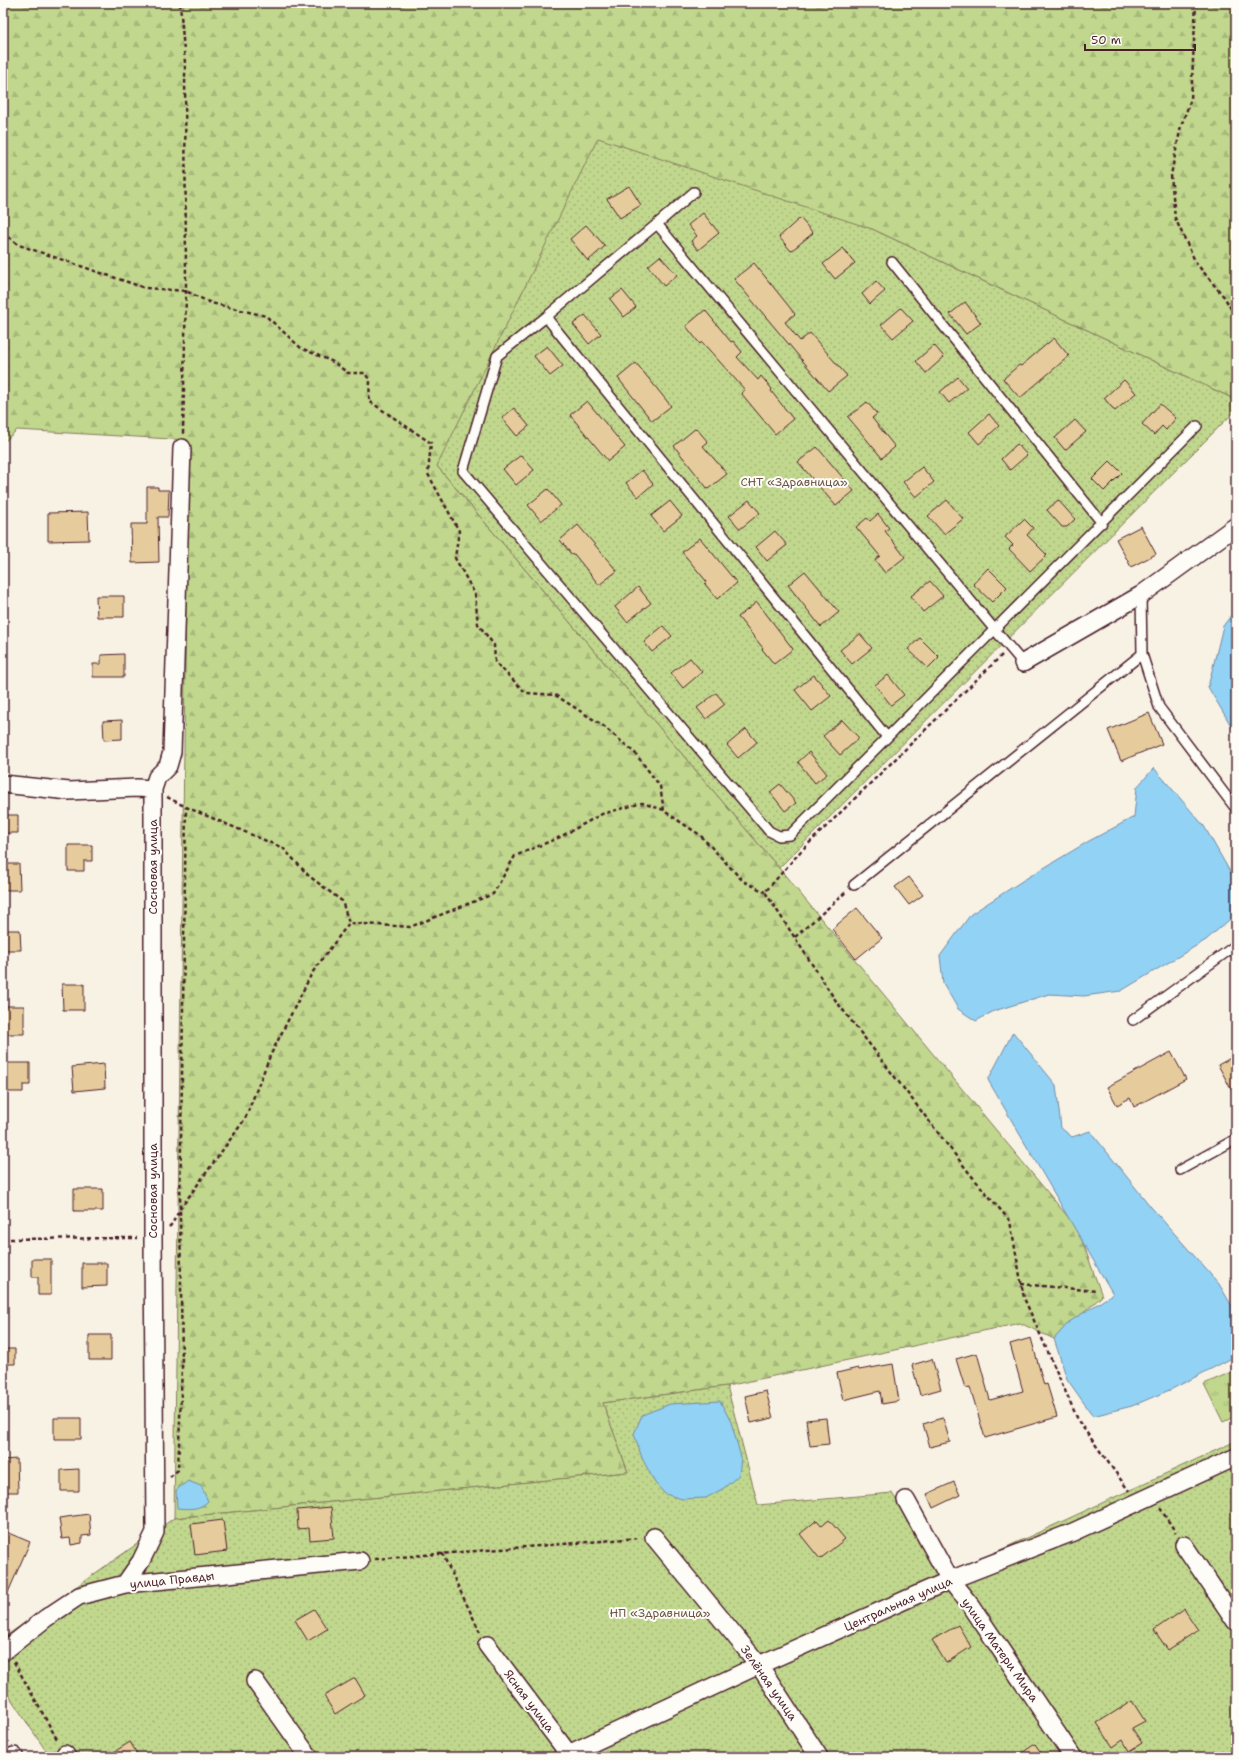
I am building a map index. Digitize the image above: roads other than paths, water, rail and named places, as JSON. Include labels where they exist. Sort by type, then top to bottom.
[{"type":"street","points":[[3,784],[69,791],[137,788],[154,789],[157,777],[168,766],[172,752],[182,448]]},
{"type":"street","points":[[1023,663],[1141,595],[1235,528]]},
{"type":"street","name":"Сосновая улица","points":[[124,1584],[141,1561],[155,1532],[156,1492],[153,1238],[154,789]]},
{"type":"street","name":"Центральная улица","points":[[567,1756],[759,1665],[950,1580],[1073,1532],[1236,1457]]},
{"type":"street","name":"улица Матери Мира","points":[[906,1500],[950,1580],[972,1607],[1073,1757]]},
{"type":"street","name":"Зелёная улица","points":[[654,1537],[759,1665],[819,1757]]},
{"type":"street","points":[[1184,1545],[1236,1622]]},
{"type":"street","name":"улица Правды","points":[[5,1651],[46,1618],[79,1596],[124,1584],[360,1561]]},
{"type":"street","name":"Ясная улица","points":[[487,1645],[567,1756]]},
{"type":"street","points":[[255,1680],[308,1757]]},
{"type":"lane","points":[[694,192],[546,317],[497,356],[463,471],[770,831],[778,836],[790,835],[1197,426]]},
{"type":"lane","points":[[657,224],[1023,663]]},
{"type":"lane","points":[[892,262],[1102,523]]},
{"type":"lane","points":[[546,317],[887,737]]},
{"type":"lane","points":[[1141,595],[1142,654],[1159,707],[1236,809]]},
{"type":"lane","points":[[854,885],[1142,654]]},
{"type":"lane","points":[[1133,1020],[1236,945]]},
{"type":"lane","points":[[1180,1170],[1236,1139]]},
{"type":"water","points":[[1236,609],[1236,734],[1208,687],[1223,626]]},
{"type":"water","points":[[1154,768],[1204,826],[1233,877],[1236,894],[1236,914],[1206,940],[1121,991],[1084,996],[1049,994],[994,1011],[976,1021],[958,1009],[943,983],[940,956],[971,914],[1022,881],[1089,841],[1134,817],[1137,787]]},
{"type":"water","points":[[1013,1032],[1056,1085],[1061,1128],[1072,1137],[1090,1131],[1151,1207],[1219,1284],[1236,1313],[1236,1356],[1172,1389],[1132,1406],[1093,1416],[1067,1379],[1054,1339],[1069,1322],[1113,1294],[988,1080]]},
{"type":"water","points":[[720,1401],[731,1422],[741,1457],[739,1475],[724,1488],[706,1498],[682,1499],[665,1494],[655,1483],[642,1458],[634,1434],[642,1415],[670,1404]]},
{"type":"water","points":[[188,1481],[201,1486],[208,1501],[201,1506],[190,1509],[177,1508],[176,1490]]},
{"type":"park label","name":"СНТ «Здравница»","points":[[794,482]]},
{"type":"park label","name":"НП «Здравница»","points":[[660,1613]]}]
